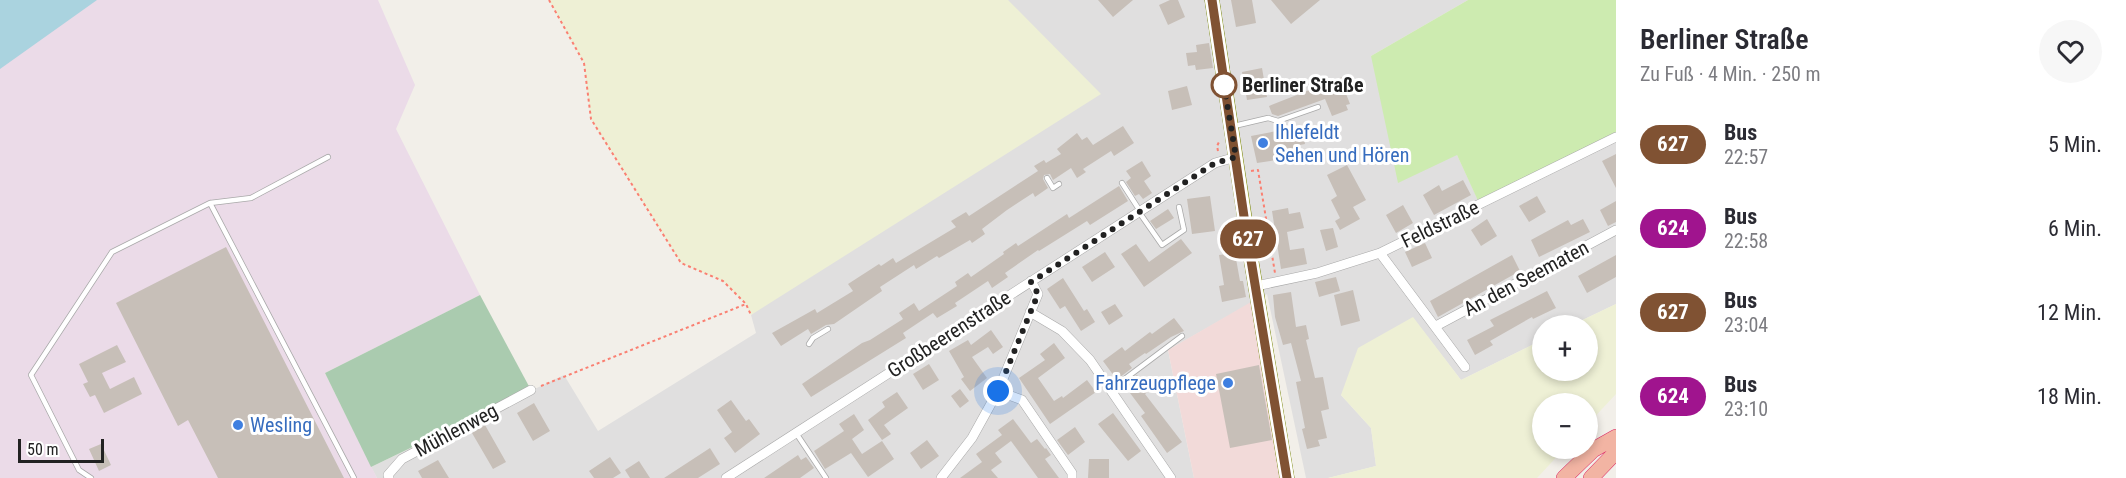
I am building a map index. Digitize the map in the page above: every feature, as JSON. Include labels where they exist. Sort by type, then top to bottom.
[{"type":"highway","points":[[1564,478],[1593,450],[1616,438]]},
{"type":"highway","points":[[1591,478],[1616,452]]},
{"type":"main road","points":[[1212,0],[1287,478]]},
{"type":"street","name":"Feldstraße","points":[[1256,286],[1317,273],[1380,253],[1616,137]]},
{"type":"street","name":"Großbeerenstraße","points":[[726,478],[1215,163],[1236,157]]},
{"type":"street","name":"An den Seematen","points":[[1436,326],[1616,230]]},
{"type":"street","points":[[1380,253],[1466,367]]},
{"type":"street","points":[[941,478],[972,438],[998,391],[1038,294],[1031,282]]},
{"type":"street","points":[[1030,312],[1062,331],[1090,360],[1171,478]]},
{"type":"street","name":"Mühlenweg","points":[[389,478],[388,475],[402,459],[531,390]]},
{"type":"street","points":[[998,391],[1022,400],[1072,472],[1072,478]]},
{"type":"lane","points":[[1231,126],[1268,118],[1278,122],[1318,107]]},
{"type":"lane","points":[[91,478],[79,470],[31,375],[112,252],[210,203],[250,198],[328,157]]},
{"type":"lane","points":[[1047,178],[1053,188],[1059,184]]},
{"type":"lane","points":[[1122,183],[1162,245],[1184,230],[1179,207]]},
{"type":"lane","points":[[210,203],[354,478]]},
{"type":"lane","points":[[809,344],[813,338],[828,329]]},
{"type":"lane","points":[[1110,390],[1182,336]]},
{"type":"lane","points":[[796,433],[826,478]]},
{"type":"path","points":[[549,0],[584,63],[591,119],[681,263],[723,281],[746,304],[751,315]]},
{"type":"path","points":[[1249,172],[1258,170],[1277,282]]},
{"type":"path","points":[[531,390],[746,304]]},
{"type":"shaded area","points":[[0,0],[378,0],[415,85],[396,129],[480,295],[325,373],[377,478],[0,478]]},
{"type":"shaded area","points":[[1007,0],[1468,0],[1371,56],[1457,155],[1480,204],[1616,137],[1616,304],[1593,315],[1532,315],[1532,345],[1461,380],[1413,318],[1341,395],[1371,428],[1376,466],[1328,478],[1306,478],[1267,294],[1168,350],[1194,478],[377,478],[371,467],[564,375],[598,431],[756,333],[751,315]]},
{"type":"shaded area","points":[[1251,302],[1281,478],[1194,478],[1168,350]]},
{"type":"green space","points":[[549,0],[1008,0],[1101,94],[751,315],[746,304],[723,281],[681,263],[591,119],[584,63]]},
{"type":"green space","points":[[1468,0],[1616,0],[1616,137],[1480,205],[1457,155],[1398,183],[1371,56]]},
{"type":"green space","points":[[480,295],[531,390],[371,467],[325,373]]},
{"type":"green space","points":[[1616,304],[1616,394],[1598,413],[1598,393],[1532,393],[1532,459],[1555,459],[1537,478],[1328,478],[1376,466],[1371,428],[1341,395],[1358,348],[1413,317],[1461,380],[1532,345],[1532,381],[1598,381],[1598,315],[1593,315]]},
{"type":"water","points":[[0,0],[97,0],[0,69]]},
{"type":"building","points":[[1098,0],[1133,0],[1113,17]]},
{"type":"building","points":[[1170,0],[1178,0],[1185,17],[1168,25],[1159,5]]},
{"type":"building","points":[[1231,0],[1252,0],[1256,23],[1236,27]]},
{"type":"building","points":[[1271,0],[1320,0],[1291,24]]},
{"type":"building","points":[[1209,43],[1213,68],[1196,70],[1195,65],[1188,66],[1186,53],[1197,52],[1196,45]]},
{"type":"building","points":[[1262,68],[1267,97],[1247,100],[1242,72]]},
{"type":"building","points":[[1345,76],[1350,89],[1345,91],[1350,104],[1346,105],[1348,110],[1332,116],[1325,99],[1278,116],[1272,114],[1269,106]]},
{"type":"building","points":[[1187,86],[1192,105],[1172,110],[1168,91]]},
{"type":"building","points":[[1123,126],[1134,143],[1114,156],[1111,151],[1083,169],[1086,172],[1077,178],[1071,168],[1053,180],[1050,174],[1044,175],[1043,179],[1048,188],[1035,197],[1033,193],[1007,210],[982,229],[985,234],[972,243],[970,240],[916,269],[914,265],[880,287],[882,291],[834,324],[826,325],[811,334],[808,329],[781,346],[772,333],[815,309],[817,313],[853,291],[848,284],[879,264],[881,266],[893,258],[896,263],[956,227],[951,221],[966,212],[969,216],[1038,171],[1034,166],[1044,160],[1046,163],[1061,154],[1057,149],[1077,133],[1082,140],[1087,137],[1093,145]]},
{"type":"building","points":[[1302,126],[1305,144],[1300,145],[1302,156],[1257,163],[1251,136]]},
{"type":"building","points":[[1616,154],[1616,188],[1602,161]]},
{"type":"building","points":[[1142,161],[1151,176],[1144,181],[1152,193],[1143,199],[1139,194],[1135,196],[1126,182],[1131,178],[1126,171]]},
{"type":"building","points":[[1347,165],[1366,200],[1353,207],[1360,219],[1340,230],[1335,221],[1340,218],[1331,200],[1337,196],[1327,175]]},
{"type":"building","points":[[1463,180],[1471,195],[1434,215],[1423,195],[1439,185],[1442,191]]},
{"type":"building","points":[[1119,186],[1128,201],[1090,225],[1087,221],[1038,250],[1005,273],[1008,277],[992,288],[988,281],[955,303],[957,306],[937,318],[933,313],[903,333],[906,338],[811,397],[802,384],[862,343],[903,319],[899,313],[914,303],[919,311],[957,286],[955,282],[968,273],[971,277],[1016,243],[1018,246],[1067,214],[1069,218]]},
{"type":"building","points":[[1210,196],[1215,231],[1192,234],[1187,199]]},
{"type":"building","points":[[1537,196],[1546,212],[1529,222],[1519,206]]},
{"type":"building","points":[[1616,201],[1616,222],[1608,226],[1600,210]]},
{"type":"building","points":[[1403,205],[1413,223],[1396,233],[1386,215]]},
{"type":"building","points":[[1288,208],[1289,214],[1300,212],[1304,228],[1287,232],[1290,250],[1304,248],[1307,264],[1281,269],[1272,211]]},
{"type":"building","points":[[1168,209],[1174,218],[1156,229],[1150,221]]},
{"type":"building","points":[[1487,219],[1497,236],[1481,246],[1471,230]]},
{"type":"building","points":[[1583,219],[1590,232],[1539,257],[1531,240],[1568,220],[1571,225]]},
{"type":"building","points":[[1333,228],[1338,247],[1326,251],[1320,230]]},
{"type":"building","points":[[1181,239],[1192,253],[1144,287],[1121,254],[1136,244],[1149,262]]},
{"type":"building","points":[[1425,243],[1432,258],[1412,267],[1405,252]]},
{"type":"building","points":[[226,247],[344,478],[218,478],[188,420],[178,426],[116,303]]},
{"type":"building","points":[[1105,252],[1115,267],[1092,282],[1082,267]]},
{"type":"building","points":[[1235,253],[1240,281],[1243,281],[1246,297],[1222,302],[1219,286],[1224,285],[1219,255]]},
{"type":"building","points":[[1512,255],[1520,271],[1438,317],[1430,301]]},
{"type":"building","points":[[1616,255],[1616,277],[1587,293],[1578,276]]},
{"type":"building","points":[[1336,277],[1340,291],[1319,297],[1315,282]]},
{"type":"building","points":[[1063,278],[1084,311],[1087,309],[1095,322],[1081,331],[1065,306],[1060,309],[1047,289]]},
{"type":"building","points":[[1353,290],[1360,321],[1341,326],[1334,295]]},
{"type":"building","points":[[1547,291],[1556,308],[1541,315],[1532,315],[1490,341],[1493,345],[1475,355],[1467,340],[1494,326],[1490,320]]},
{"type":"building","points":[[1291,292],[1296,327],[1306,325],[1309,339],[1306,340],[1315,378],[1323,377],[1329,409],[1321,411],[1327,438],[1318,440],[1320,446],[1307,449],[1296,382],[1301,381],[1291,343],[1283,345],[1275,317],[1273,295]]},
{"type":"building","points":[[1115,304],[1123,316],[1109,325],[1101,312]]},
{"type":"building","points":[[1174,318],[1184,331],[1129,364],[1132,368],[1119,378],[1116,374],[1114,376],[1103,361],[1122,347],[1125,351]]},
{"type":"building","points":[[991,330],[1003,347],[993,354],[988,347],[972,357],[987,378],[970,391],[961,379],[964,377],[949,351],[968,340],[971,345]]},
{"type":"building","points":[[1054,343],[1065,358],[1038,378],[1054,401],[1062,396],[1063,398],[1087,380],[1096,392],[1050,424],[1019,378],[1045,360],[1040,354]]},
{"type":"building","points":[[117,345],[126,362],[102,373],[110,389],[134,377],[142,394],[104,413],[95,395],[90,397],[83,384],[88,382],[79,364]]},
{"type":"building","points":[[929,364],[939,380],[923,390],[913,374]]},
{"type":"building","points":[[1259,365],[1272,440],[1230,448],[1216,374]]},
{"type":"building","points":[[1137,375],[1149,391],[1145,394],[1182,442],[1167,453],[1141,416],[1145,413],[1124,385]]},
{"type":"building","points":[[960,389],[969,401],[960,408],[951,396]]},
{"type":"building","points":[[897,392],[908,408],[884,425],[891,434],[882,440],[868,420],[885,407],[882,402]]},
{"type":"building","points":[[731,400],[746,421],[749,419],[760,434],[735,453],[724,438],[732,432],[717,410]]},
{"type":"building","points":[[534,403],[550,431],[533,441],[517,413]]},
{"type":"building","points":[[1113,413],[1141,451],[1128,461],[1098,424]]},
{"type":"building","points":[[854,414],[864,430],[852,439],[862,454],[882,441],[894,459],[868,477],[851,453],[825,469],[814,451],[844,431],[839,424]]},
{"type":"building","points":[[1013,419],[1031,443],[1037,439],[1046,448],[1051,455],[1045,459],[1059,478],[1038,478],[1011,441],[995,453],[1002,462],[991,470],[998,478],[960,478],[982,462],[976,454],[1002,435],[998,430]]},
{"type":"building","points":[[485,425],[506,462],[493,469],[472,433]]},
{"type":"building","points":[[1075,427],[1085,442],[1068,455],[1057,440]]},
{"type":"building","points":[[927,440],[939,456],[921,469],[910,453]]},
{"type":"building","points":[[101,444],[111,465],[99,471],[89,449]]},
{"type":"building","points":[[710,448],[720,464],[698,478],[664,478]]},
{"type":"building","points":[[798,455],[801,460],[806,457],[814,468],[800,478],[764,478]]},
{"type":"building","points":[[610,457],[621,473],[613,478],[594,478],[589,471]]},
{"type":"building","points":[[1089,459],[1109,459],[1109,478],[1088,478]]},
{"type":"building","points":[[438,460],[449,478],[422,478],[418,471]]},
{"type":"building","points":[[639,461],[650,478],[630,478],[625,470]]},
{"type":"bus line","name":"627","points":[[1212,0],[1246,230],[1287,478]]},
{"type":"place","name":"Berliner Straße","points":[[1224,85]]},
{"type":"place","name":"Ihlefeldt Sehen und Hören","points":[[1263,143]]},
{"type":"place","name":"Fahrzeugpflege","points":[[1228,383]]},
{"type":"place","name":"Wesling","points":[[238,425]]},
{"type":"route","points":[[998,391],[1038,294],[1031,282],[1215,163],[1236,157],[1224,85]]}]
